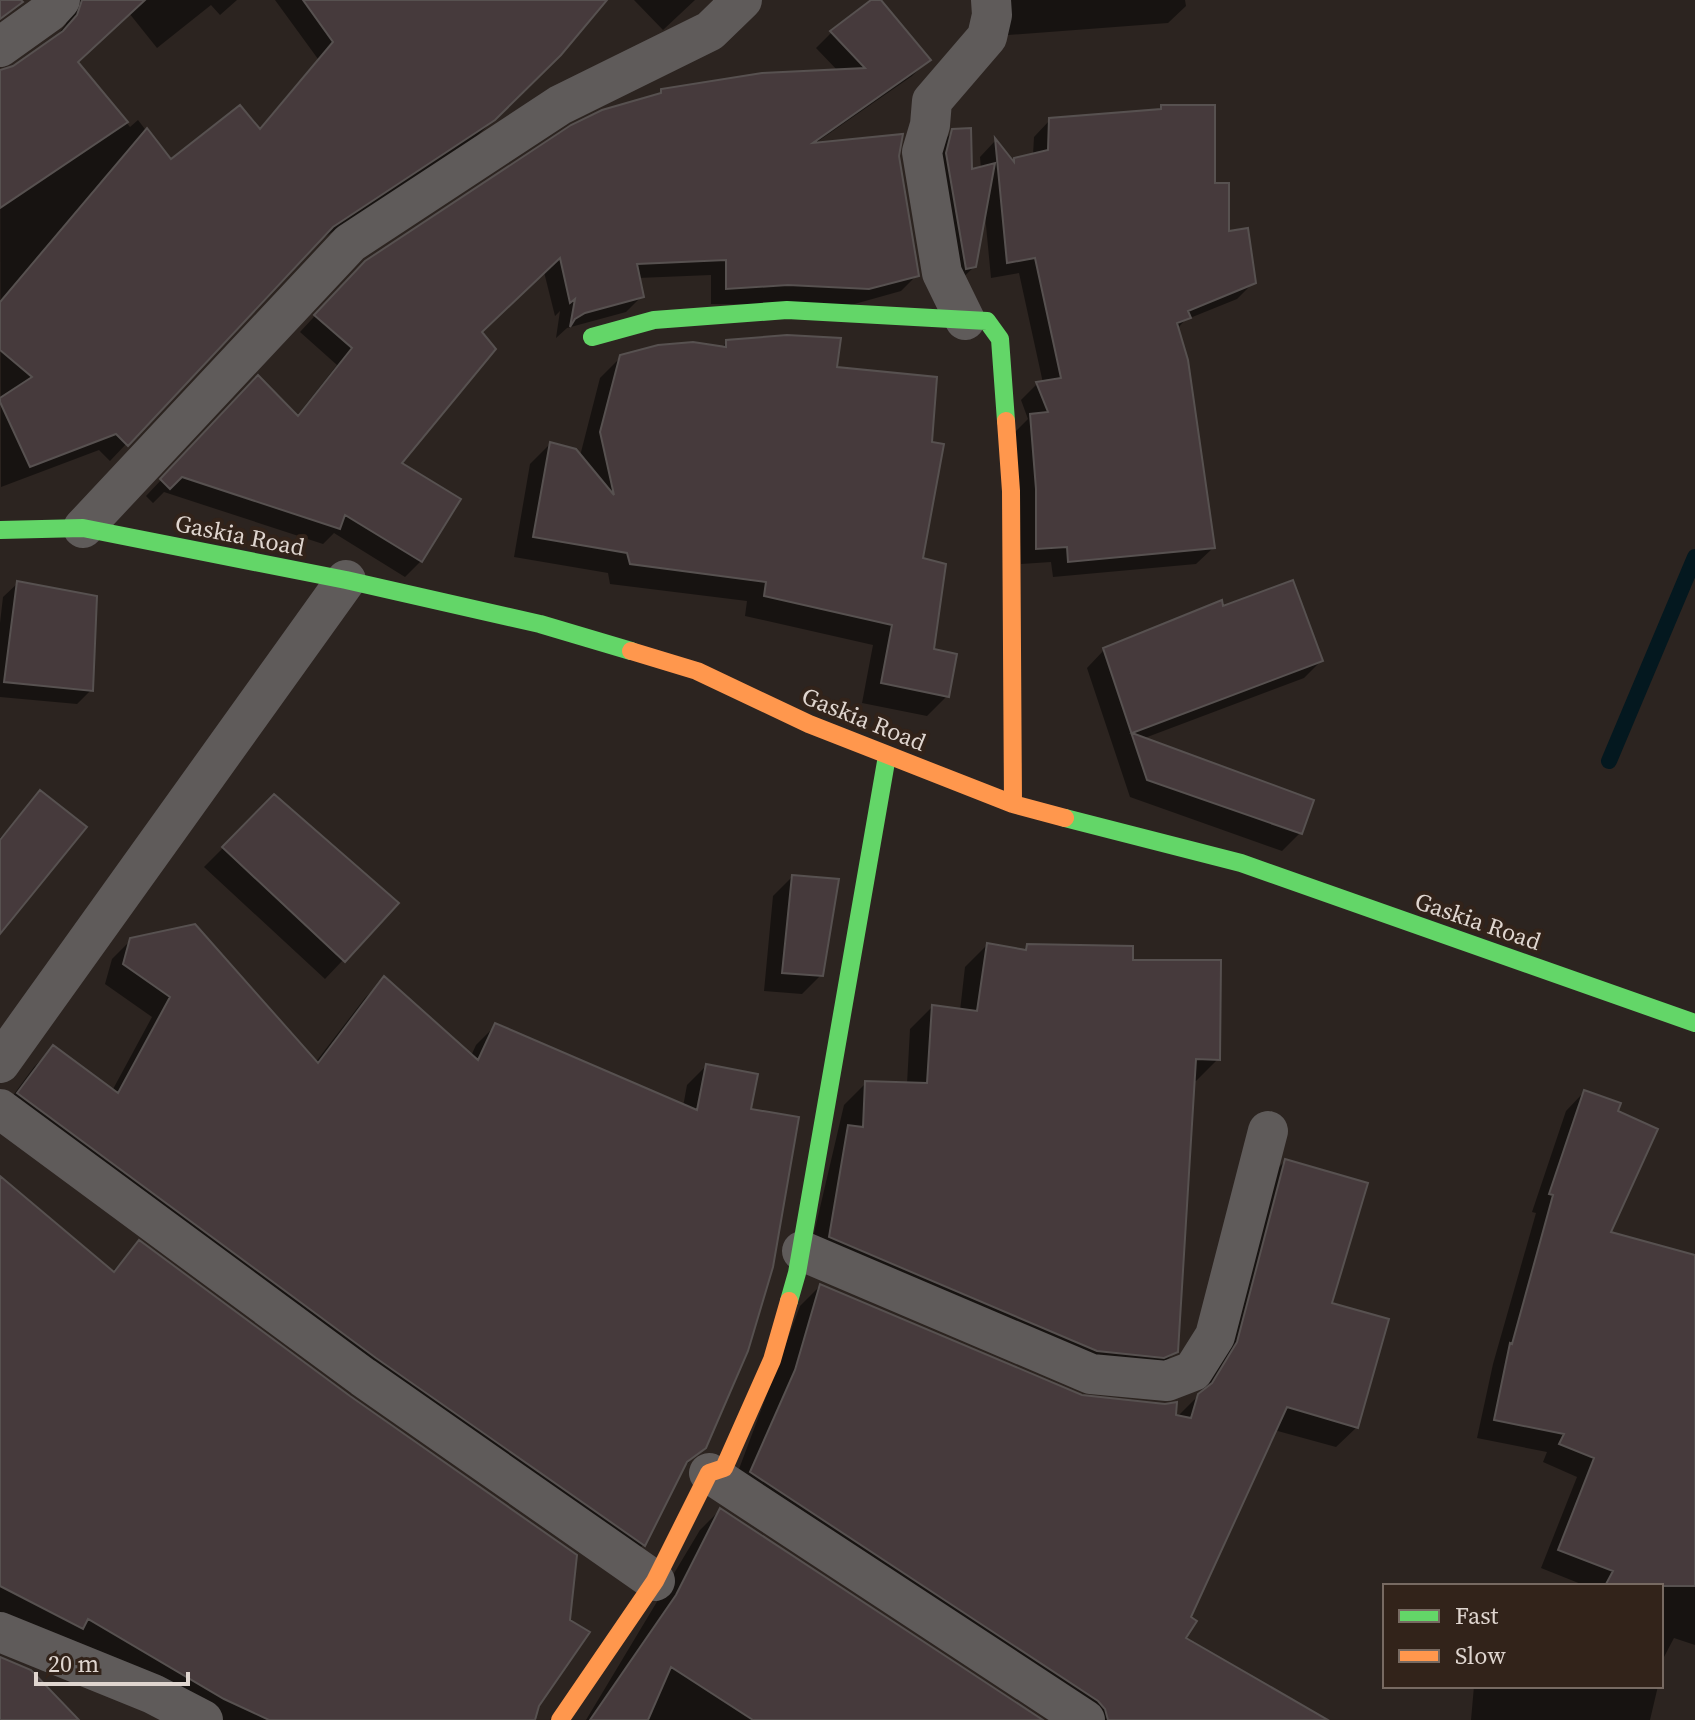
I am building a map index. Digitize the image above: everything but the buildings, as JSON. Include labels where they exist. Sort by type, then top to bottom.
[{"type":"street","points":[[0,47],[49,12],[60,0]]},
{"type":"street","points":[[83,528],[350,243],[560,105],[710,31],[742,0]]},
{"type":"street","points":[[965,320],[942,273],[922,152],[930,125],[932,101],[987,37],[992,15],[991,0]]},
{"type":"street","points":[[592,337],[654,320],[787,310],[987,321],[1000,339],[1002,352],[1011,491],[1013,804]]},
{"type":"street","name":"Gaskia Road","points":[[0,530],[83,528],[346,580],[540,624],[697,671],[809,724],[1013,804],[1241,863],[1695,1023]]},
{"type":"street","points":[[0,1063],[346,580]]},
{"type":"street","points":[[560,1720],[655,1581],[709,1473],[724,1468],[772,1360],[802,1251],[887,756]]},
{"type":"street","points":[[0,1109],[363,1377],[655,1581]]},
{"type":"street","points":[[802,1251],[1091,1374],[1167,1381],[1193,1371],[1215,1336],[1268,1131]]},
{"type":"street","points":[[709,1473],[1085,1720]]},
{"type":"street","points":[[0,1632],[153,1694],[203,1720]]},
{"type":"waterway","points":[[1609,761],[1695,557]]},
{"type":"traffic: fast","points":[[592,337],[654,320],[787,310],[987,321],[1000,339],[1006,421]]},
{"type":"traffic: fast","points":[[0,530],[83,528],[346,580],[540,624],[631,651]]},
{"type":"traffic: fast","points":[[789,1301],[797,1273],[887,756]]},
{"type":"traffic: fast","points":[[1065,818],[1241,863],[1695,1023]]},
{"type":"traffic: slow","points":[[1006,421],[1011,491],[1013,804]]},
{"type":"traffic: slow","points":[[631,651],[697,671],[809,724],[1013,804],[1065,818]]},
{"type":"traffic: slow","points":[[560,1720],[655,1581],[709,1473],[724,1468],[772,1360],[789,1301]]}]
